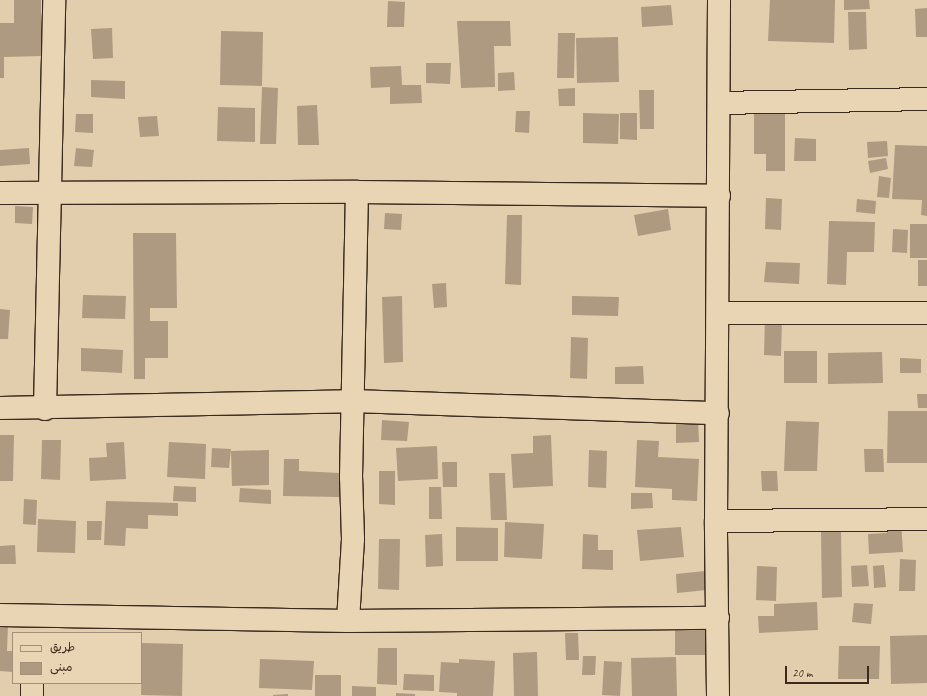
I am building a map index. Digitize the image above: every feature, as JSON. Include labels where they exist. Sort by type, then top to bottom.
[{"type":"street","points":[[45,409],[54,0]]},
{"type":"street","points":[[718,696],[716,521],[719,313],[720,0]]},
{"type":"street","points":[[719,103],[927,99]]},
{"type":"street","points":[[348,621],[353,539],[352,401],[357,192]]},
{"type":"street","points":[[0,193],[357,192],[719,196]]},
{"type":"street","points":[[719,313],[927,313]]},
{"type":"street","points":[[0,408],[45,409],[352,401],[718,413]]},
{"type":"street","points":[[716,521],[927,519]]},
{"type":"street","points":[[0,615],[34,625],[718,618]]},
{"type":"street","points":[[32,684],[32,696]]},
{"type":"building","points":[[14,0],[41,0],[42,56],[4,57],[4,78],[0,78],[0,23],[14,23]]},
{"type":"building","points":[[770,0],[835,0],[834,43],[768,41]]},
{"type":"building","points":[[844,0],[869,0],[870,9],[844,10]]},
{"type":"building","points":[[388,1],[405,2],[404,27],[387,27]]},
{"type":"building","points":[[671,5],[673,25],[642,27],[641,7]]},
{"type":"building","points":[[927,8],[927,37],[916,37],[915,9]]},
{"type":"building","points":[[848,12],[866,12],[867,49],[849,50]]},
{"type":"building","points":[[457,21],[510,21],[511,46],[494,46],[495,87],[461,88]]},
{"type":"building","points":[[112,28],[113,58],[93,59],[91,29]]},
{"type":"building","points":[[221,31],[263,32],[262,86],[220,85]]},
{"type":"building","points":[[558,33],[575,33],[574,78],[557,78]]},
{"type":"building","points":[[618,37],[619,82],[577,83],[576,38]]},
{"type":"building","points":[[426,63],[451,63],[450,84],[426,83]]},
{"type":"building","points":[[401,66],[402,85],[421,85],[422,103],[390,104],[390,87],[371,88],[370,67]]},
{"type":"building","points":[[514,72],[515,90],[498,91],[498,73]]},
{"type":"building","points":[[91,80],[125,81],[125,99],[91,97]]},
{"type":"building","points":[[262,87],[278,88],[276,144],[260,144]]},
{"type":"building","points":[[575,88],[575,106],[559,106],[558,89]]},
{"type":"building","points":[[639,90],[654,90],[654,129],[640,129]]},
{"type":"building","points":[[317,105],[319,145],[298,145],[297,106]]},
{"type":"building","points":[[754,106],[785,106],[785,171],[766,171],[766,154],[754,154]]},
{"type":"building","points":[[218,107],[255,108],[255,142],[217,141]]},
{"type":"building","points":[[516,111],[530,111],[529,133],[515,132]]},
{"type":"building","points":[[583,113],[619,114],[618,144],[583,143]]},
{"type":"building","points":[[620,113],[637,113],[637,140],[620,139]]},
{"type":"building","points":[[76,114],[93,114],[93,133],[75,132]]},
{"type":"building","points":[[157,116],[159,136],[140,137],[138,117]]},
{"type":"building","points":[[795,138],[816,139],[816,161],[794,161]]},
{"type":"building","points":[[887,141],[888,156],[868,158],[867,142]]},
{"type":"building","points":[[895,145],[927,146],[927,216],[921,215],[922,200],[892,199]]},
{"type":"building","points":[[29,148],[30,164],[0,166],[0,150]]},
{"type":"building","points":[[76,148],[94,150],[92,167],[74,166]]},
{"type":"building","points":[[886,158],[888,169],[870,173],[868,161]]},
{"type":"building","points":[[879,176],[891,178],[889,198],[877,197]]},
{"type":"building","points":[[766,198],[782,199],[781,230],[765,229]]},
{"type":"building","points":[[857,199],[876,201],[875,214],[856,212]]},
{"type":"building","points":[[15,206],[33,207],[32,224],[15,223]]},
{"type":"building","points":[[668,209],[671,230],[638,236],[634,215]]},
{"type":"building","points":[[385,213],[402,214],[401,230],[384,229]]},
{"type":"building","points":[[507,215],[522,215],[521,285],[505,284]]},
{"type":"building","points":[[829,221],[875,222],[874,252],[847,252],[846,285],[827,284]]},
{"type":"building","points":[[910,224],[927,224],[927,258],[910,258]]},
{"type":"building","points":[[893,229],[908,230],[907,253],[892,252]]},
{"type":"building","points":[[133,233],[176,233],[177,308],[150,308],[150,321],[168,321],[168,358],[145,358],[145,379],[134,379]]},
{"type":"building","points":[[918,260],[927,260],[927,286],[918,286]]},
{"type":"building","points":[[766,262],[800,263],[799,284],[764,282]]},
{"type":"building","points":[[446,283],[447,307],[434,308],[432,284]]},
{"type":"building","points":[[83,295],[126,296],[125,319],[82,318]]},
{"type":"building","points":[[402,296],[403,362],[384,363],[382,297]]},
{"type":"building","points":[[572,296],[619,297],[618,316],[572,315]]},
{"type":"building","points":[[0,309],[10,310],[8,339],[0,339]]},
{"type":"building","points":[[765,318],[782,319],[781,356],[764,355]]},
{"type":"building","points":[[571,337],[588,338],[587,379],[570,378]]},
{"type":"building","points":[[81,348],[123,350],[122,373],[81,371]]},
{"type":"building","points":[[784,351],[817,351],[817,383],[784,383]]},
{"type":"building","points":[[882,352],[883,383],[828,384],[828,353]]},
{"type":"building","points":[[900,358],[921,359],[921,373],[900,373]]},
{"type":"building","points":[[643,366],[644,384],[615,384],[615,367]]},
{"type":"building","points":[[917,394],[927,394],[927,408],[918,408]]},
{"type":"building","points":[[888,411],[927,411],[927,463],[887,463]]},
{"type":"building","points":[[698,419],[699,442],[676,443],[676,420]]},
{"type":"building","points":[[382,420],[409,422],[407,441],[381,440]]},
{"type":"building","points":[[786,421],[819,422],[817,471],[784,471]]},
{"type":"building","points":[[0,435],[14,435],[13,481],[0,481]]},
{"type":"building","points":[[551,435],[553,486],[513,488],[511,454],[533,453],[533,436]]},
{"type":"building","points":[[42,440],[61,440],[60,480],[41,479]]},
{"type":"building","points":[[637,440],[659,441],[658,457],[699,459],[697,501],[672,500],[672,489],[635,487]]},
{"type":"building","points":[[124,442],[126,479],[90,481],[89,458],[107,457],[106,443]]},
{"type":"building","points":[[169,442],[206,444],[205,479],[167,477]]},
{"type":"building","points":[[437,446],[438,479],[398,481],[396,448]]},
{"type":"building","points":[[212,448],[231,449],[229,468],[211,467]]},
{"type":"building","points":[[864,449],[883,449],[884,472],[865,472]]},
{"type":"building","points":[[269,450],[269,485],[232,486],[231,451]]},
{"type":"building","points":[[589,450],[607,451],[606,488],[588,487]]},
{"type":"building","points":[[284,459],[299,459],[299,471],[340,473],[339,497],[283,496]]},
{"type":"building","points":[[442,462],[457,462],[457,487],[443,487]]},
{"type":"building","points":[[379,471],[395,471],[395,505],[379,504]]},
{"type":"building","points":[[761,471],[777,471],[778,491],[762,491]]},
{"type":"building","points":[[489,473],[505,473],[507,520],[491,520]]},
{"type":"building","points":[[174,486],[196,487],[196,502],[173,501]]},
{"type":"building","points":[[429,487],[441,487],[442,519],[429,519]]},
{"type":"building","points":[[240,488],[271,490],[271,504],[239,502]]},
{"type":"building","points":[[631,493],[652,493],[653,508],[631,509]]},
{"type":"building","points":[[24,499],[37,500],[36,525],[23,524]]},
{"type":"building","points":[[106,501],[178,503],[178,516],[148,515],[148,529],[126,528],[125,546],[104,545]]},
{"type":"building","points":[[38,519],[76,521],[75,553],[37,552]]},
{"type":"building","points":[[87,521],[102,521],[101,540],[87,540]]},
{"type":"building","points":[[901,521],[903,552],[869,554],[868,534],[887,533],[886,522]]},
{"type":"building","points":[[505,522],[544,524],[542,559],[504,557]]},
{"type":"building","points":[[456,527],[498,528],[498,561],[456,561]]},
{"type":"building","points":[[681,527],[684,557],[640,561],[637,530]]},
{"type":"building","points":[[841,530],[842,597],[822,598],[821,531]]},
{"type":"building","points":[[442,534],[443,566],[426,567],[425,535]]},
{"type":"building","points":[[583,534],[598,535],[598,550],[613,550],[613,570],[582,569]]},
{"type":"building","points":[[379,539],[400,539],[399,590],[378,589]]},
{"type":"building","points":[[15,545],[16,564],[0,564],[0,546]]},
{"type":"building","points":[[900,559],[916,560],[915,591],[899,591]]},
{"type":"building","points":[[867,565],[869,586],[852,587],[851,566]]},
{"type":"building","points":[[884,565],[886,587],[874,588],[873,566]]},
{"type":"building","points":[[757,566],[777,567],[776,601],[756,600]]},
{"type":"building","points":[[705,571],[707,590],[677,593],[676,574]]},
{"type":"building","points":[[817,602],[818,630],[759,633],[758,616],[774,616],[774,604]]},
{"type":"building","points":[[854,603],[873,604],[871,624],[852,622]]},
{"type":"building","points":[[0,624],[8,624],[7,651],[12,651],[12,672],[0,671]]},
{"type":"building","points":[[675,624],[705,624],[705,655],[675,655]]},
{"type":"building","points":[[565,633],[578,633],[579,660],[566,660]]},
{"type":"building","points":[[927,635],[927,683],[891,684],[890,636]]},
{"type":"building","points":[[142,643],[183,644],[182,696],[141,695]]},
{"type":"building","points":[[839,646],[880,646],[879,679],[838,679]]},
{"type":"building","points":[[378,648],[397,648],[397,685],[377,684]]},
{"type":"building","points":[[537,652],[538,696],[514,696],[513,653]]},
{"type":"building","points":[[583,656],[596,656],[595,675],[582,675]]},
{"type":"building","points":[[676,657],[677,696],[632,696],[631,658]]},
{"type":"building","points":[[260,659],[314,661],[312,690],[259,688]]},
{"type":"building","points":[[459,659],[495,661],[493,696],[457,696],[457,693],[439,692],[441,662],[459,663]]},
{"type":"building","points":[[604,661],[622,662],[620,696],[602,695]]},
{"type":"building","points":[[404,674],[434,675],[434,691],[403,690]]},
{"type":"building","points":[[315,675],[341,675],[341,696],[315,696]]},
{"type":"building","points":[[352,686],[376,687],[376,696],[352,696]]},
{"type":"building","points":[[396,693],[415,694],[415,696],[396,696]]},
{"type":"building","points":[[288,694],[288,696],[273,696],[273,695]]}]
